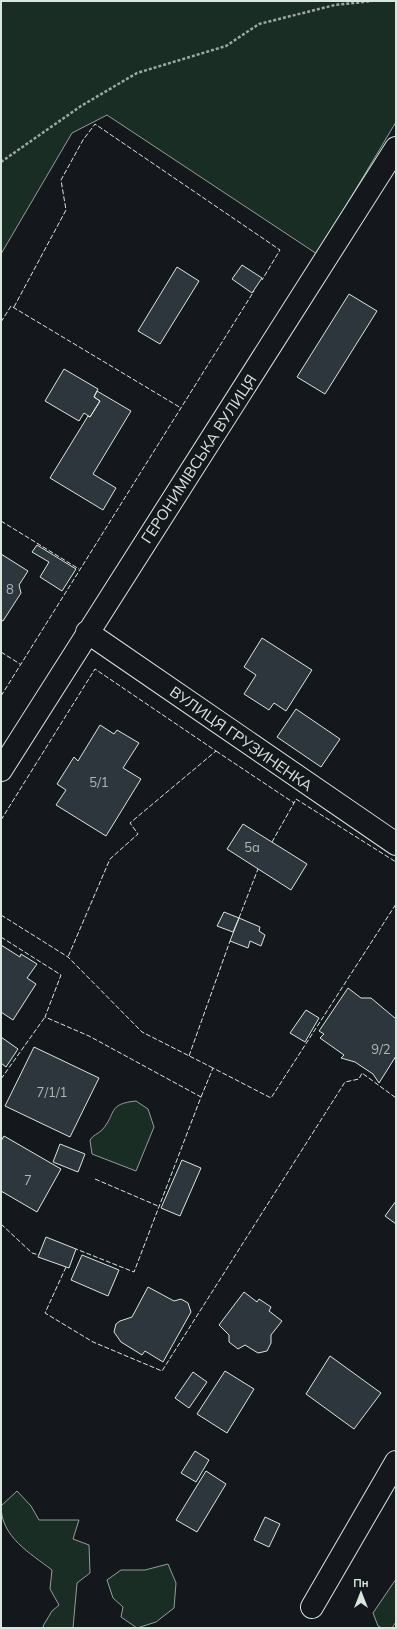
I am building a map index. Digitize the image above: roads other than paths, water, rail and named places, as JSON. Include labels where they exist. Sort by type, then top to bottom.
[{"type":"street","name":"ГЕРОНИМІВСЬКА ВУЛИЦЯ","points":[[1,770],[87,632],[291,316],[396,148]]},
{"type":"street","name":"ВУЛИЦЯ ГРУЗИНЕНКА","points":[[87,632],[396,844]]},
{"type":"street","points":[[312,1607],[396,1462]]}]
